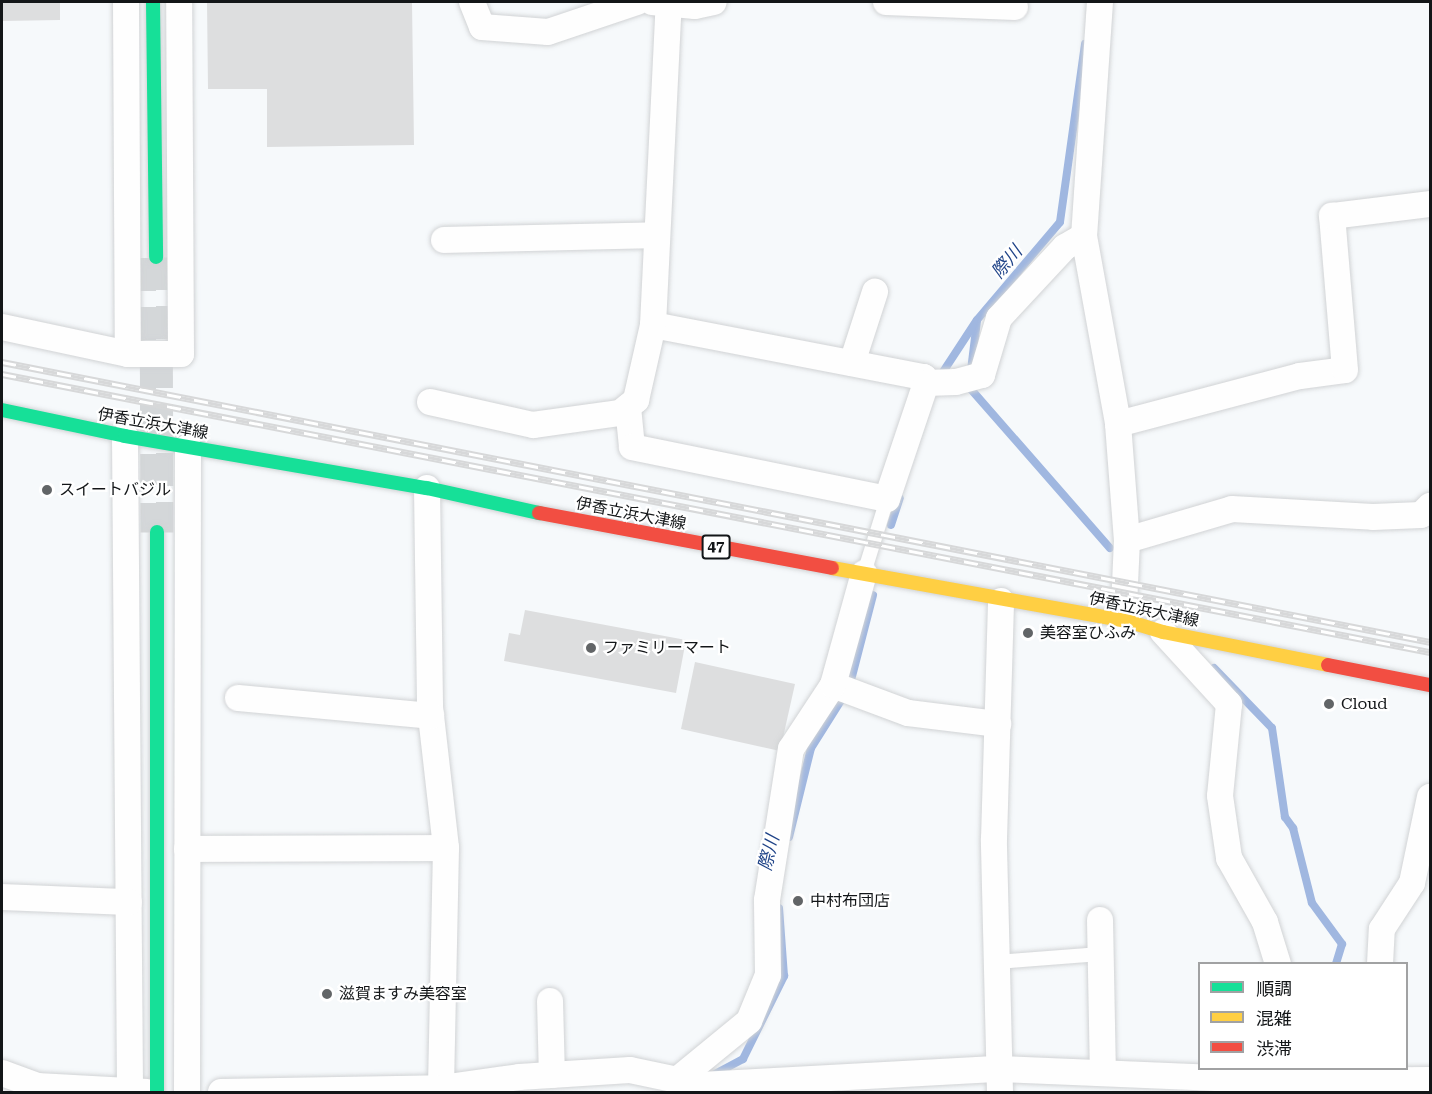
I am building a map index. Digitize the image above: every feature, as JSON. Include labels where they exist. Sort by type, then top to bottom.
[{"type":"main road","points":[[153,2],[156,257]]},
{"type":"main road","name":"伊香立浜大津線","points":[[2,410],[124,436],[427,488],[588,524],[864,573],[1001,601],[1127,621],[1162,632],[1431,685]]},
{"type":"main road","points":[[157,532],[157,1092]]},
{"type":"street","points":[[126,2],[128,354]]},
{"type":"street","points":[[2,327],[128,354],[181,354],[179,2]]},
{"type":"street","points":[[472,2],[482,27],[548,32],[637,2]]},
{"type":"street","points":[[430,402],[533,425],[620,413],[636,400],[653,325],[662,3],[714,2]]},
{"type":"street","points":[[886,2],[1015,7]]},
{"type":"street","points":[[1100,2],[1084,236],[1118,424],[1127,540],[1124,607],[1127,621]]},
{"type":"street","points":[[1118,424],[1299,376],[1345,370],[1332,216],[1431,204]]},
{"type":"street","points":[[444,240],[657,235]]},
{"type":"street","points":[[927,382],[955,382],[982,375],[999,318],[1065,247],[1084,236]]},
{"type":"street","points":[[852,363],[875,292]]},
{"type":"street","points":[[653,325],[924,377],[927,382]]},
{"type":"street","points":[[628,407],[632,447],[887,499],[927,382]]},
{"type":"street","points":[[2,1073],[37,1086],[140,1091],[129,903],[124,436]]},
{"type":"street","points":[[187,1092],[188,447]]},
{"type":"street","points":[[427,488],[431,716],[446,848],[441,1090]]},
{"type":"street","points":[[1127,540],[1232,509],[1373,517],[1421,515],[1431,506]]},
{"type":"street","points":[[686,1082],[749,1021],[768,975],[767,900],[791,749],[834,686],[864,573]]},
{"type":"street","points":[[1000,1081],[994,839],[1001,601]]},
{"type":"street","points":[[1162,632],[1229,704],[1220,796],[1229,858],[1265,922],[1278,962]]},
{"type":"street","points":[[834,686],[908,713],[998,724]]},
{"type":"street","points":[[238,698],[431,716]]},
{"type":"street","points":[[1380,962],[1382,929],[1412,883],[1431,796]]},
{"type":"street","points":[[188,849],[446,848]]},
{"type":"street","points":[[2,897],[129,903]]},
{"type":"street","points":[[1100,920],[1103,1073]]},
{"type":"street","points":[[550,1001],[552,1075]]},
{"type":"street","points":[[221,1092],[441,1090],[552,1075],[630,1070],[686,1082],[796,1087],[1000,1081],[1103,1073],[1295,1081],[1339,1080],[1381,1074],[1429,1084]]},
{"type":"lane","points":[[864,573],[887,499]]},
{"type":"lane","points":[[997,962],[1100,954]]},
{"type":"building","points":[[2,2],[60,2],[60,20],[2,21]]},
{"type":"building","points":[[207,2],[412,2],[414,145],[267,147],[267,89],[208,89]]},
{"type":"building","points":[[525,610],[686,640],[676,693],[504,661],[509,633],[520,635]]},
{"type":"building","points":[[695,662],[795,684],[780,751],[681,729]]},
{"type":"waterway","name":"際川","points":[[939,378],[977,320],[1060,222],[1085,44]]},
{"type":"waterway","points":[[977,321],[969,387],[1110,548]]},
{"type":"waterway","name":"際川","points":[[891,525],[900,498]]},
{"type":"waterway","name":"際川","points":[[789,837],[811,748],[849,688],[873,595]]},
{"type":"waterway","points":[[1214,668],[1272,728],[1285,817],[1293,828],[1312,903],[1342,944],[1337,962]]},
{"type":"waterway","name":"際川","points":[[713,1075],[743,1059],[784,976],[779,908]]},
{"type":"tunnel","points":[[156,257],[157,532]]},
{"type":"railway","points":[[2,362],[1430,642]]},
{"type":"railway","points":[[2,374],[1430,652]]},
{"type":"traffic: fast","points":[[153,2],[156,257]]},
{"type":"traffic: fast","points":[[2,410],[125,436],[427,488],[539,513]]},
{"type":"traffic: fast","points":[[157,532],[157,1092]]},
{"type":"traffic: slow","points":[[832,568],[1127,621],[1163,632],[1328,665]]},
{"type":"traffic: jam","points":[[539,513],[832,568]]},
{"type":"traffic: jam","points":[[1328,665],[1430,685]]},
{"type":"place","name":"スイートバジル","points":[[47,490]]},
{"type":"place","name":"美容室ひふみ","points":[[1028,633]]},
{"type":"place","name":"ファミリーマート","points":[[591,648]]},
{"type":"place","name":"Cloud","points":[[1329,704]]},
{"type":"place","name":"中村布団店","points":[[798,901]]},
{"type":"place","name":"滋賀ますみ美容室","points":[[327,994]]}]
